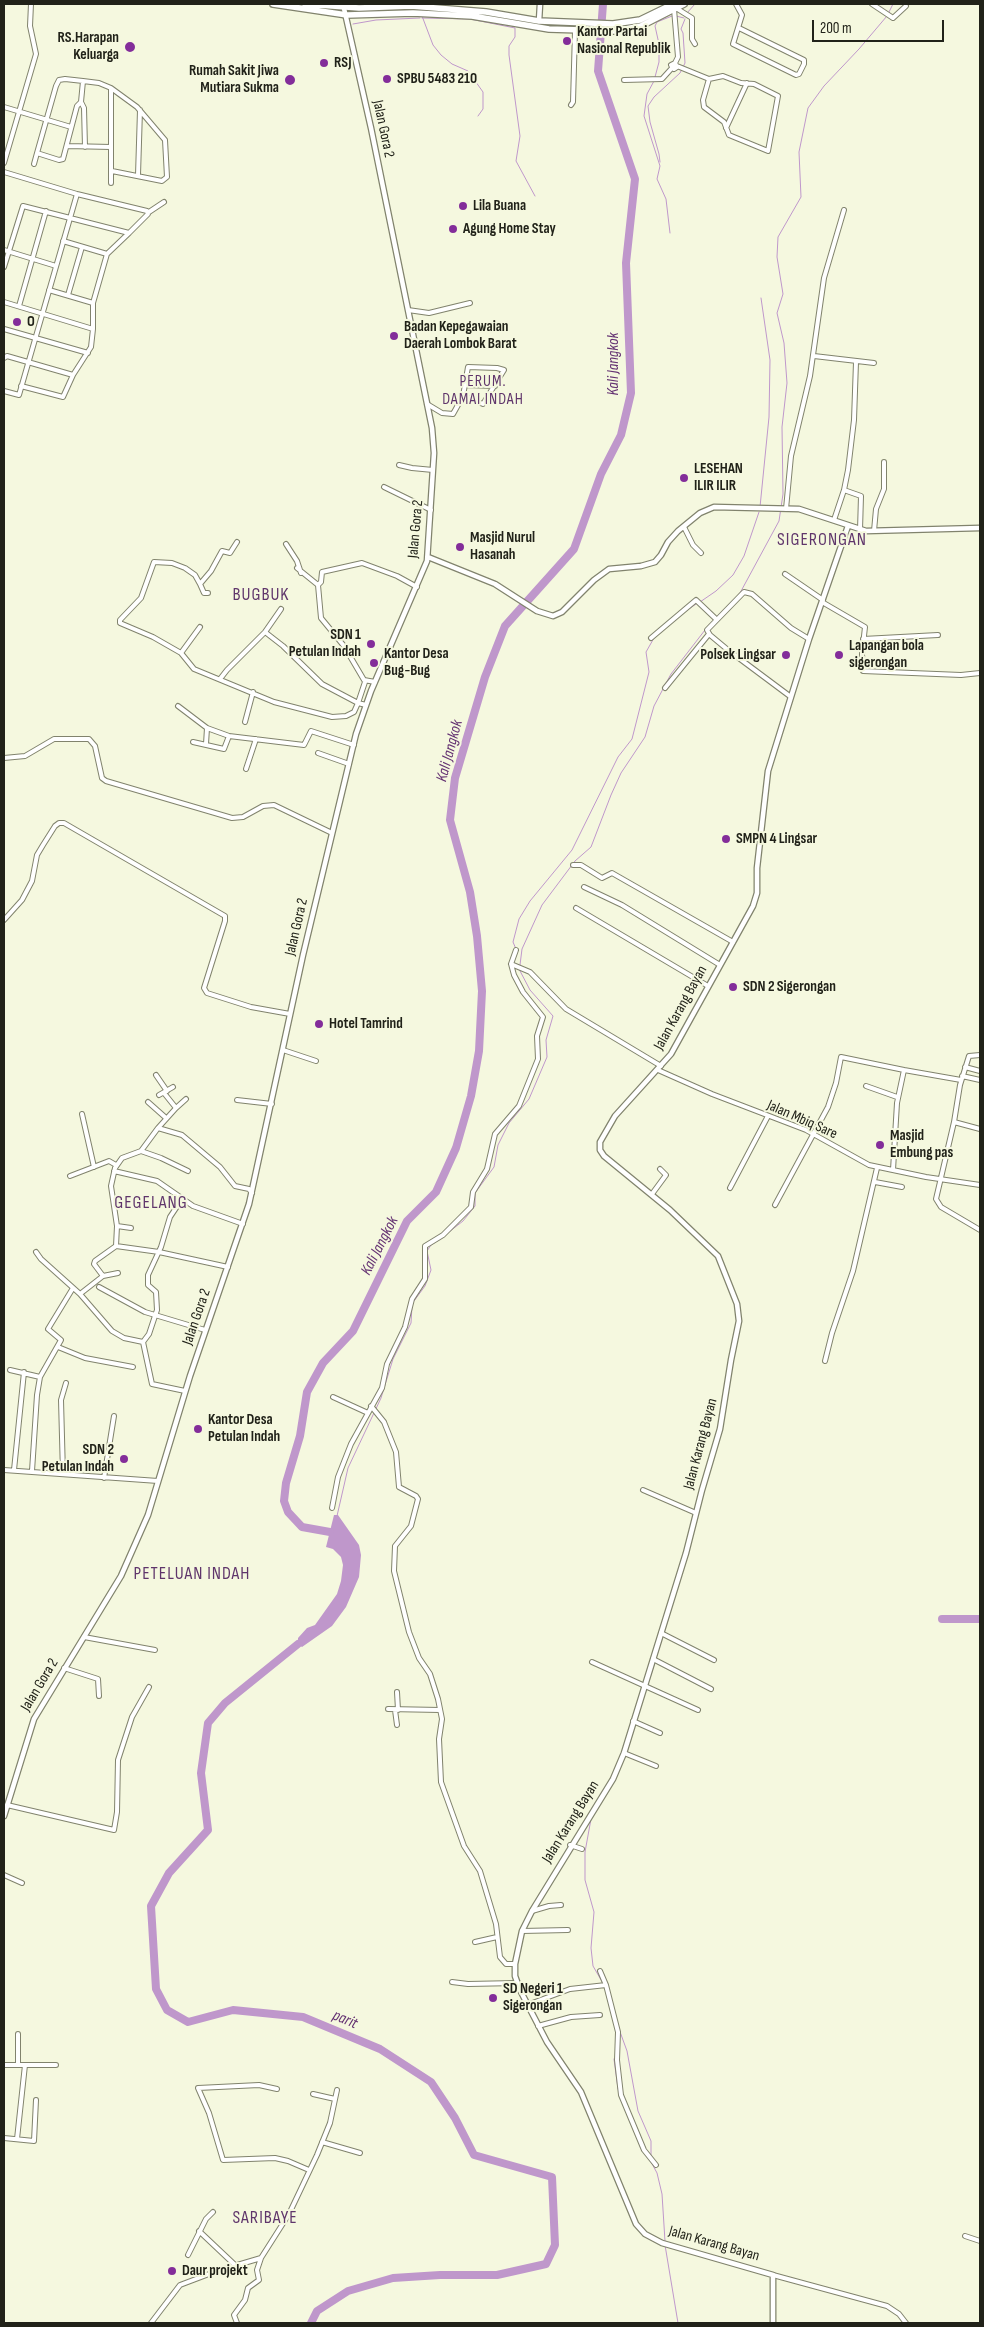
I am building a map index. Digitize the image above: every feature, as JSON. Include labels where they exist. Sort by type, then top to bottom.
[{"type":"highway","points":[[273,4],[346,15],[466,11],[539,21],[613,24],[640,20],[675,11]]},
{"type":"highway","points":[[305,4],[411,6],[426,12]]},
{"type":"highway","points":[[438,12],[472,19],[528,26],[577,31],[615,31],[641,26],[675,11],[684,4]]},
{"type":"highway","points":[[404,6],[404,14]]},
{"type":"street","points":[[4,163],[36,52],[30,26],[31,4]]},
{"type":"street","points":[[465,4],[466,11]]},
{"type":"street","points":[[539,21],[540,4]]},
{"type":"street","points":[[736,4],[742,14],[733,45],[796,75],[800,73],[804,60],[739,28]]},
{"type":"street","points":[[872,4],[887,15],[895,18],[906,6]]},
{"type":"street","name":"Jalan Gora 2","points":[[4,1816],[30,1728],[64,1668],[124,1571],[142,1531],[185,1391],[243,1224],[252,1192],[290,1014],[354,745],[374,682],[428,557],[434,444],[408,310],[344,6]]},
{"type":"street","points":[[679,66],[675,11],[686,15],[692,20],[692,39],[695,44]]},
{"type":"street","points":[[571,105],[573,103],[577,31]]},
{"type":"street","points":[[624,80],[659,80],[666,77],[672,68],[672,64],[709,79],[723,76],[741,83],[754,84],[778,96],[769,150],[764,151],[730,136],[724,122],[707,111],[704,106],[704,100],[709,79]]},
{"type":"street","points":[[34,164],[59,80],[83,81],[99,83],[111,88],[140,110],[165,140],[167,176],[162,181],[112,171]]},
{"type":"street","points":[[83,81],[81,102],[84,108],[85,147]]},
{"type":"street","points":[[726,128],[747,83]]},
{"type":"street","points":[[111,88],[111,183]]},
{"type":"street","points":[[37,153],[62,160],[77,106],[81,102]]},
{"type":"street","points":[[4,107],[71,127]]},
{"type":"street","points":[[138,175],[140,110]]},
{"type":"street","points":[[67,146],[111,147]]},
{"type":"street","points":[[4,172],[77,194],[149,212]]},
{"type":"street","points":[[4,392],[18,395],[77,194]]},
{"type":"street","points":[[21,386],[63,397],[73,375],[88,354],[93,340],[92,302],[107,254],[149,212],[164,202]]},
{"type":"street","points":[[4,267],[6,251],[20,208],[25,205],[129,233]]},
{"type":"street","points":[[783,509],[791,456],[814,356],[817,319],[825,273],[844,210]]},
{"type":"street","points":[[19,306],[46,211]]},
{"type":"street","points":[[63,241],[107,254]]},
{"type":"street","points":[[68,295],[82,247]]},
{"type":"street","points":[[6,251],[56,266]]},
{"type":"street","points":[[50,290],[92,302]]},
{"type":"street","points":[[4,302],[93,329]]},
{"type":"street","points":[[408,310],[429,313],[470,303]]},
{"type":"street","points":[[4,329],[88,354]]},
{"type":"street","points":[[4,358],[8,356],[73,375]]},
{"type":"street","points":[[814,356],[874,363]]},
{"type":"street","points":[[834,520],[844,490],[854,420],[856,362]]},
{"type":"street","points":[[427,404],[442,413],[452,414],[456,411],[463,396],[468,367],[504,370],[504,373],[483,404],[463,396]]},
{"type":"street","points":[[466,385],[495,386]]},
{"type":"street","points":[[874,531],[876,509],[884,489],[884,462]]},
{"type":"street","points":[[399,465],[433,470]]},
{"type":"street","points":[[384,487],[431,510]]},
{"type":"street","points":[[844,490],[861,496],[860,530]]},
{"type":"street","points":[[428,557],[479,576],[544,614],[558,614],[594,580],[610,569],[638,567],[656,562],[669,540],[700,513],[714,507],[802,510],[860,530],[980,528]]},
{"type":"street","name":"Jalan Karang Bayan","points":[[774,2323],[773,2275],[664,2244],[645,2234],[633,2220],[609,2157],[577,2085],[538,2026],[527,2005],[517,1983],[515,1964],[522,1931],[532,1911],[570,1845],[613,1779],[624,1753],[723,1420],[739,1312],[718,1256],[652,1194],[604,1156],[599,1145],[615,1116],[660,1068],[683,1034],[756,898],[766,778],[809,639],[848,526]]},
{"type":"street","points":[[684,527],[693,545],[701,553]]},
{"type":"street","points":[[200,584],[211,571],[222,551],[230,553],[236,542]]},
{"type":"street","points":[[286,544],[298,561],[301,573]]},
{"type":"street","points":[[208,593],[204,593],[195,575],[185,568],[155,561],[141,598],[120,622],[181,653],[194,669],[274,702],[332,717],[352,714],[366,682]]},
{"type":"street","points":[[366,682],[344,646],[322,620],[319,612],[318,585],[321,582],[322,572],[362,563],[397,576],[417,586]]},
{"type":"street","points":[[297,568],[318,585]]},
{"type":"street","points":[[785,574],[822,601],[864,625],[866,630],[863,639],[863,671],[961,675],[980,673]]},
{"type":"street","points":[[666,688],[709,634],[708,629],[715,618],[744,592],[748,592],[770,608],[791,628],[809,639]]},
{"type":"street","points":[[651,638],[672,619],[698,601],[715,618]]},
{"type":"street","points":[[220,680],[227,670],[265,632],[281,609]]},
{"type":"street","points":[[181,653],[200,627]]},
{"type":"street","points":[[265,632],[283,646],[322,684],[358,703],[366,705]]},
{"type":"street","points":[[709,634],[775,687],[791,697]]},
{"type":"street","points":[[863,639],[938,636]]},
{"type":"street","points":[[366,682],[374,682]]},
{"type":"street","points":[[245,722],[253,692]]},
{"type":"street","points":[[178,706],[207,728],[229,736],[304,745],[311,731],[354,745]]},
{"type":"street","points":[[206,744],[207,728]]},
{"type":"street","points":[[193,742],[225,749],[229,736]]},
{"type":"street","points":[[4,758],[25,756],[54,739],[89,739],[95,746],[102,778],[106,780],[232,818],[243,817],[263,806],[274,805],[332,833]]},
{"type":"street","points":[[246,769],[256,739]]},
{"type":"street","points":[[318,753],[349,764]]},
{"type":"street","points":[[4,920],[22,900],[32,881],[37,855],[43,845],[56,826],[59,823],[64,823],[225,916],[225,922],[204,988],[207,993],[251,1007],[290,1014]]},
{"type":"street","points":[[573,865],[581,865],[602,878],[612,873],[733,942]]},
{"type":"street","points":[[584,887],[622,904],[720,965]]},
{"type":"street","points":[[576,908],[708,986]]},
{"type":"street","points":[[332,1508],[338,1476],[355,1435],[382,1388],[387,1364],[405,1326],[414,1295],[426,1276],[425,1246],[454,1225],[471,1207],[473,1192],[487,1169],[495,1134],[519,1106],[538,1059],[537,1036],[543,1017],[520,987],[512,965],[516,950]]},
{"type":"street","name":"Jalan Mbiq Sare","points":[[512,965],[522,967],[530,972],[566,1009],[660,1068],[814,1135],[877,1168],[980,1184]]},
{"type":"street","points":[[283,1050],[316,1061]]},
{"type":"street","points":[[980,1056],[970,1055],[965,1068],[936,1199],[939,1206],[980,1230]]},
{"type":"street","points":[[775,1204],[830,1104],[841,1057],[904,1070],[980,1080]]},
{"type":"street","points":[[965,1068],[980,1071]]},
{"type":"street","points":[[893,1170],[897,1097],[904,1070]]},
{"type":"street","points":[[156,1075],[176,1108]]},
{"type":"street","points":[[866,1086],[897,1097]]},
{"type":"street","points":[[159,1095],[174,1087]]},
{"type":"street","points":[[116,1246],[117,1226],[111,1186],[116,1165],[122,1158],[140,1151],[166,1118],[186,1099]]},
{"type":"street","points":[[237,1100],[272,1104]]},
{"type":"street","points":[[148,1102],[166,1118]]},
{"type":"street","points":[[82,1114],[94,1167]]},
{"type":"street","points":[[730,1188],[768,1116]]},
{"type":"street","points":[[954,1122],[980,1129]]},
{"type":"street","points":[[158,1128],[182,1136],[220,1167],[235,1186],[249,1189],[252,1192]]},
{"type":"street","points":[[140,1151],[161,1158],[188,1171]]},
{"type":"street","points":[[70,1176],[109,1161],[116,1165]]},
{"type":"street","points":[[825,1361],[834,1326],[853,1271],[877,1168]]},
{"type":"street","points":[[652,1194],[666,1175],[660,1169]]},
{"type":"street","points":[[114,1171],[157,1181],[196,1207],[243,1224]]},
{"type":"street","points":[[875,1182],[902,1187]]},
{"type":"street","points":[[182,1199],[170,1217],[159,1252],[148,1278],[148,1286],[156,1292],[156,1316],[143,1342],[152,1384],[185,1391]]},
{"type":"street","points":[[117,1226],[130,1228]]},
{"type":"street","points":[[103,1276],[94,1262],[116,1246],[159,1252],[228,1267]]},
{"type":"street","points":[[36,1252],[41,1260],[80,1294],[116,1334],[143,1342]]},
{"type":"street","points":[[80,1294],[107,1273],[118,1273]]},
{"type":"street","points":[[99,1287],[134,1307],[156,1316],[205,1330]]},
{"type":"street","points":[[32,1471],[40,1377],[58,1347],[61,1338],[48,1329],[73,1288]]},
{"type":"street","points":[[58,1347],[85,1358],[133,1367]]},
{"type":"street","points":[[10,1370],[40,1377]]},
{"type":"street","points":[[14,1470],[24,1372]]},
{"type":"street","points":[[63,1474],[61,1400],[66,1382]]},
{"type":"street","points":[[333,1397],[368,1413]]},
{"type":"street","points":[[372,1406],[384,1422],[396,1452],[399,1487],[418,1499],[411,1526],[396,1546],[394,1576],[405,1620],[418,1654],[432,1680],[440,1710],[442,1719],[439,1739],[441,1782],[464,1846],[480,1871],[494,1917],[501,1960],[506,1964],[515,1964]]},
{"type":"street","points":[[104,1478],[114,1416]]},
{"type":"street","points":[[4,1470],[158,1481]]},
{"type":"street","points":[[643,1490],[696,1513]]},
{"type":"street","points":[[661,1633],[714,1660]]},
{"type":"street","points":[[84,1637],[155,1650]]},
{"type":"street","points":[[653,1659],[711,1689]]},
{"type":"street","points":[[592,1662],[698,1710]]},
{"type":"street","points":[[64,1668],[98,1678],[98,1696]]},
{"type":"street","points":[[7,1805],[114,1830],[117,1812],[119,1754],[132,1716],[149,1687]]},
{"type":"street","points":[[397,1692],[397,1725]]},
{"type":"street","points":[[388,1710],[440,1710]]},
{"type":"street","points":[[633,1721],[660,1733]]},
{"type":"street","points":[[624,1753],[656,1766]]},
{"type":"street","points":[[570,1845],[582,1849]]},
{"type":"street","points":[[4,1875],[22,1883]]},
{"type":"street","points":[[532,1911],[561,1905]]},
{"type":"street","points":[[522,1931],[568,1930]]},
{"type":"street","points":[[475,1942],[497,1937]]},
{"type":"street","points":[[600,1971],[618,2032],[617,2060],[621,2095],[644,2150],[656,2165]]},
{"type":"street","points":[[452,1982],[468,1984],[517,1983]]},
{"type":"street","points":[[527,2005],[570,1989],[605,1985]]},
{"type":"street","points":[[538,2026],[571,2018],[600,2015]]},
{"type":"street","points":[[18,2034],[18,2065]]},
{"type":"street","points":[[4,2065],[56,2065]]},
{"type":"street","points":[[17,2139],[25,2065]]},
{"type":"street","points":[[277,2089],[249,2086],[200,2087],[198,2091],[209,2112],[223,2160],[275,2158],[309,2170]]},
{"type":"street","points":[[236,2323],[234,2315],[245,2300],[248,2288],[259,2280],[257,2270],[261,2258],[289,2214],[322,2142],[330,2123],[337,2090]]},
{"type":"street","points":[[314,2094],[335,2099]]},
{"type":"street","points":[[4,2138],[34,2140],[36,2100]]},
{"type":"street","points":[[322,2142],[360,2153]]},
{"type":"street","points":[[188,2255],[206,2219],[213,2212]]},
{"type":"street","points":[[200,2231],[235,2265]]},
{"type":"street","points":[[966,2236],[980,2241]]},
{"type":"street","points":[[150,2323],[177,2287],[235,2265],[261,2258]]},
{"type":"street","points":[[773,2275],[890,2307],[906,2323]]},
{"type":"shaded area","points":[[334,1515],[338,1515],[359,1545],[361,1555],[359,1577],[346,1607],[332,1626],[302,1647],[298,1644],[298,1638],[307,1628],[315,1625],[337,1594],[341,1581],[343,1565],[341,1557],[333,1549],[326,1547]]},
{"type":"waterway","name":"Kali Jangkok","points":[[330,1532],[302,1527],[288,1512],[284,1501],[286,1483],[300,1436],[307,1392],[323,1363],[353,1331],[407,1221],[436,1192],[456,1148],[471,1096],[479,1051],[482,991],[477,936],[470,892],[450,820],[455,778],[485,677],[505,626],[574,549],[601,474],[621,435],[631,393],[626,263],[635,179],[598,71],[603,4]]},
{"type":"waterway","points":[[687,13],[695,4]]},
{"type":"waterway","points":[[889,12],[893,4]]},
{"type":"waterway","points":[[422,16],[433,45],[441,55],[452,64],[468,71],[483,92],[483,109],[478,116]]},
{"type":"waterway","points":[[655,77],[659,62],[659,44],[655,26],[657,22],[672,16]]},
{"type":"waterway","points":[[676,16],[684,18]]},
{"type":"waterway","points":[[730,604],[740,593],[779,521],[783,494],[782,427],[787,383],[784,343],[777,313],[783,294],[777,257],[778,237],[801,197],[799,152],[808,108],[824,86],[887,16]]},
{"type":"waterway","points":[[353,24],[376,20],[420,18]]},
{"type":"waterway","points":[[422,18],[470,19],[515,28],[515,37],[509,46],[509,55],[520,136],[516,161],[535,196]]},
{"type":"waterway","points":[[660,162],[648,106],[654,97],[680,73],[685,63],[683,33],[681,29],[685,19]]},
{"type":"waterway","points":[[654,81],[647,94],[644,116],[660,166],[657,179],[666,199],[670,233]]},
{"type":"waterway","points":[[760,507],[769,417],[770,360],[761,298]]},
{"type":"waterway","points":[[700,602],[716,591],[733,575],[744,556],[759,512]]},
{"type":"waterway","points":[[683,613],[696,604]]},
{"type":"waterway","points":[[708,627],[722,612]]},
{"type":"waterway","points":[[665,685],[671,674],[705,630]]},
{"type":"waterway","points":[[516,949],[513,942],[519,919],[530,901],[572,850],[618,757],[632,739],[649,672],[646,652],[654,638]]},
{"type":"waterway","points":[[520,965],[522,949],[542,905],[575,861],[591,847],[621,773],[645,737],[654,706],[663,689]]},
{"type":"waterway","points":[[445,1235],[463,1221],[475,1206],[475,1193],[494,1167],[498,1145],[509,1123],[529,1099],[547,1057],[546,1040],[553,1016],[530,990],[519,969]]},
{"type":"waterway","points":[[414,1301],[425,1286],[431,1270],[427,1251],[431,1245],[442,1238]]},
{"type":"waterway","points":[[337,1516],[348,1468],[381,1398],[393,1359],[411,1323],[412,1306]]},
{"type":"waterway","points":[[664,1633],[671,1610]]},
{"type":"waterway","points":[[942,1619],[980,1619]]},
{"type":"waterway","points":[[656,1658],[663,1636]]},
{"type":"waterway","name":"parit","points":[[298,1644],[225,1703],[208,1723],[201,1773],[208,1830],[169,1873],[151,1906],[156,1989],[167,2010],[188,2022],[233,2010],[303,2017],[380,2049],[431,2082],[455,2118],[474,2155],[552,2177],[555,2245],[546,2264],[497,2275],[440,2275],[393,2278],[348,2291],[317,2311],[311,2323]]},
{"type":"waterway","points":[[650,1678],[655,1662]]},
{"type":"waterway","points":[[627,1752],[634,1729]]},
{"type":"waterway","points":[[618,1772],[626,1755]]},
{"type":"waterway","points":[[591,1819],[585,1852],[585,1880],[594,1912],[591,1948],[593,1966],[604,1985]]},
{"type":"waterway","points":[[619,2029],[627,2051],[638,2111],[651,2141],[651,2155]]},
{"type":"waterway","points":[[614,2059],[618,2089]]},
{"type":"waterway","points":[[621,2100],[626,2110]]},
{"type":"waterway","points":[[640,2146],[646,2155]]},
{"type":"waterway","points":[[650,2160],[657,2173],[662,2194],[665,2241]]},
{"type":"waterway","points":[[665,2245],[678,2323]]},
{"type":"place","name":"Kantor Partai Nasional Republik","points":[[567,41]]},
{"type":"place","name":"RS.Harapan Keluarga","points":[[130,47]]},
{"type":"place","name":"RSJ","points":[[324,63]]},
{"type":"place","name":"SPBU 5483 210","points":[[387,79]]},
{"type":"place","name":"Rumah Sakit Jiwa Mutiara Sukma","points":[[290,80]]},
{"type":"place","name":"Lila Buana","points":[[463,206]]},
{"type":"place","name":"Agung Home Stay","points":[[453,229]]},
{"type":"place","name":"O","points":[[17,322]]},
{"type":"place","name":"Badan Kepegawaian Daerah Lombok Barat","points":[[394,336]]},
{"type":"place","name":"LESEHAN ILIR ILIR","points":[[684,478]]},
{"type":"place","name":"Masjid Nurul Hasanah","points":[[460,547]]},
{"type":"place","name":"SDN 1 Petulan Indah","points":[[371,644]]},
{"type":"place","name":"Polsek Lingsar","points":[[786,655]]},
{"type":"place","name":"Lapangan bola sigerongan","points":[[839,655]]},
{"type":"place","name":"Kantor Desa Bug-Bug","points":[[374,663]]},
{"type":"place","name":"SMPN 4 Lingsar","points":[[726,839]]},
{"type":"place","name":"SDN 2 Sigerongan","points":[[733,987]]},
{"type":"place","name":"Hotel Tamrind","points":[[319,1024]]},
{"type":"place","name":"Masjid Embung pas","points":[[880,1145]]},
{"type":"place","name":"Kantor Desa Petulan Indah","points":[[198,1429]]},
{"type":"place","name":"SDN 2 Petulan Indah","points":[[124,1459]]},
{"type":"place","name":"SD Negeri 1 Sigerongan","points":[[493,1998]]},
{"type":"place","name":"Daur projekt","points":[[172,2271]]},
{"type":"district","name":"PERUM. DAMAI INDAH","points":[[483,391]]},
{"type":"district","name":"SIGERONGAN","points":[[822,540]]},
{"type":"district","name":"BUGBUK","points":[[261,595]]},
{"type":"district","name":"GEGELANG","points":[[151,1203]]},
{"type":"district","name":"PETELUAN INDAH","points":[[192,1574]]},
{"type":"district","name":"SARIBAYE","points":[[265,2218]]}]
